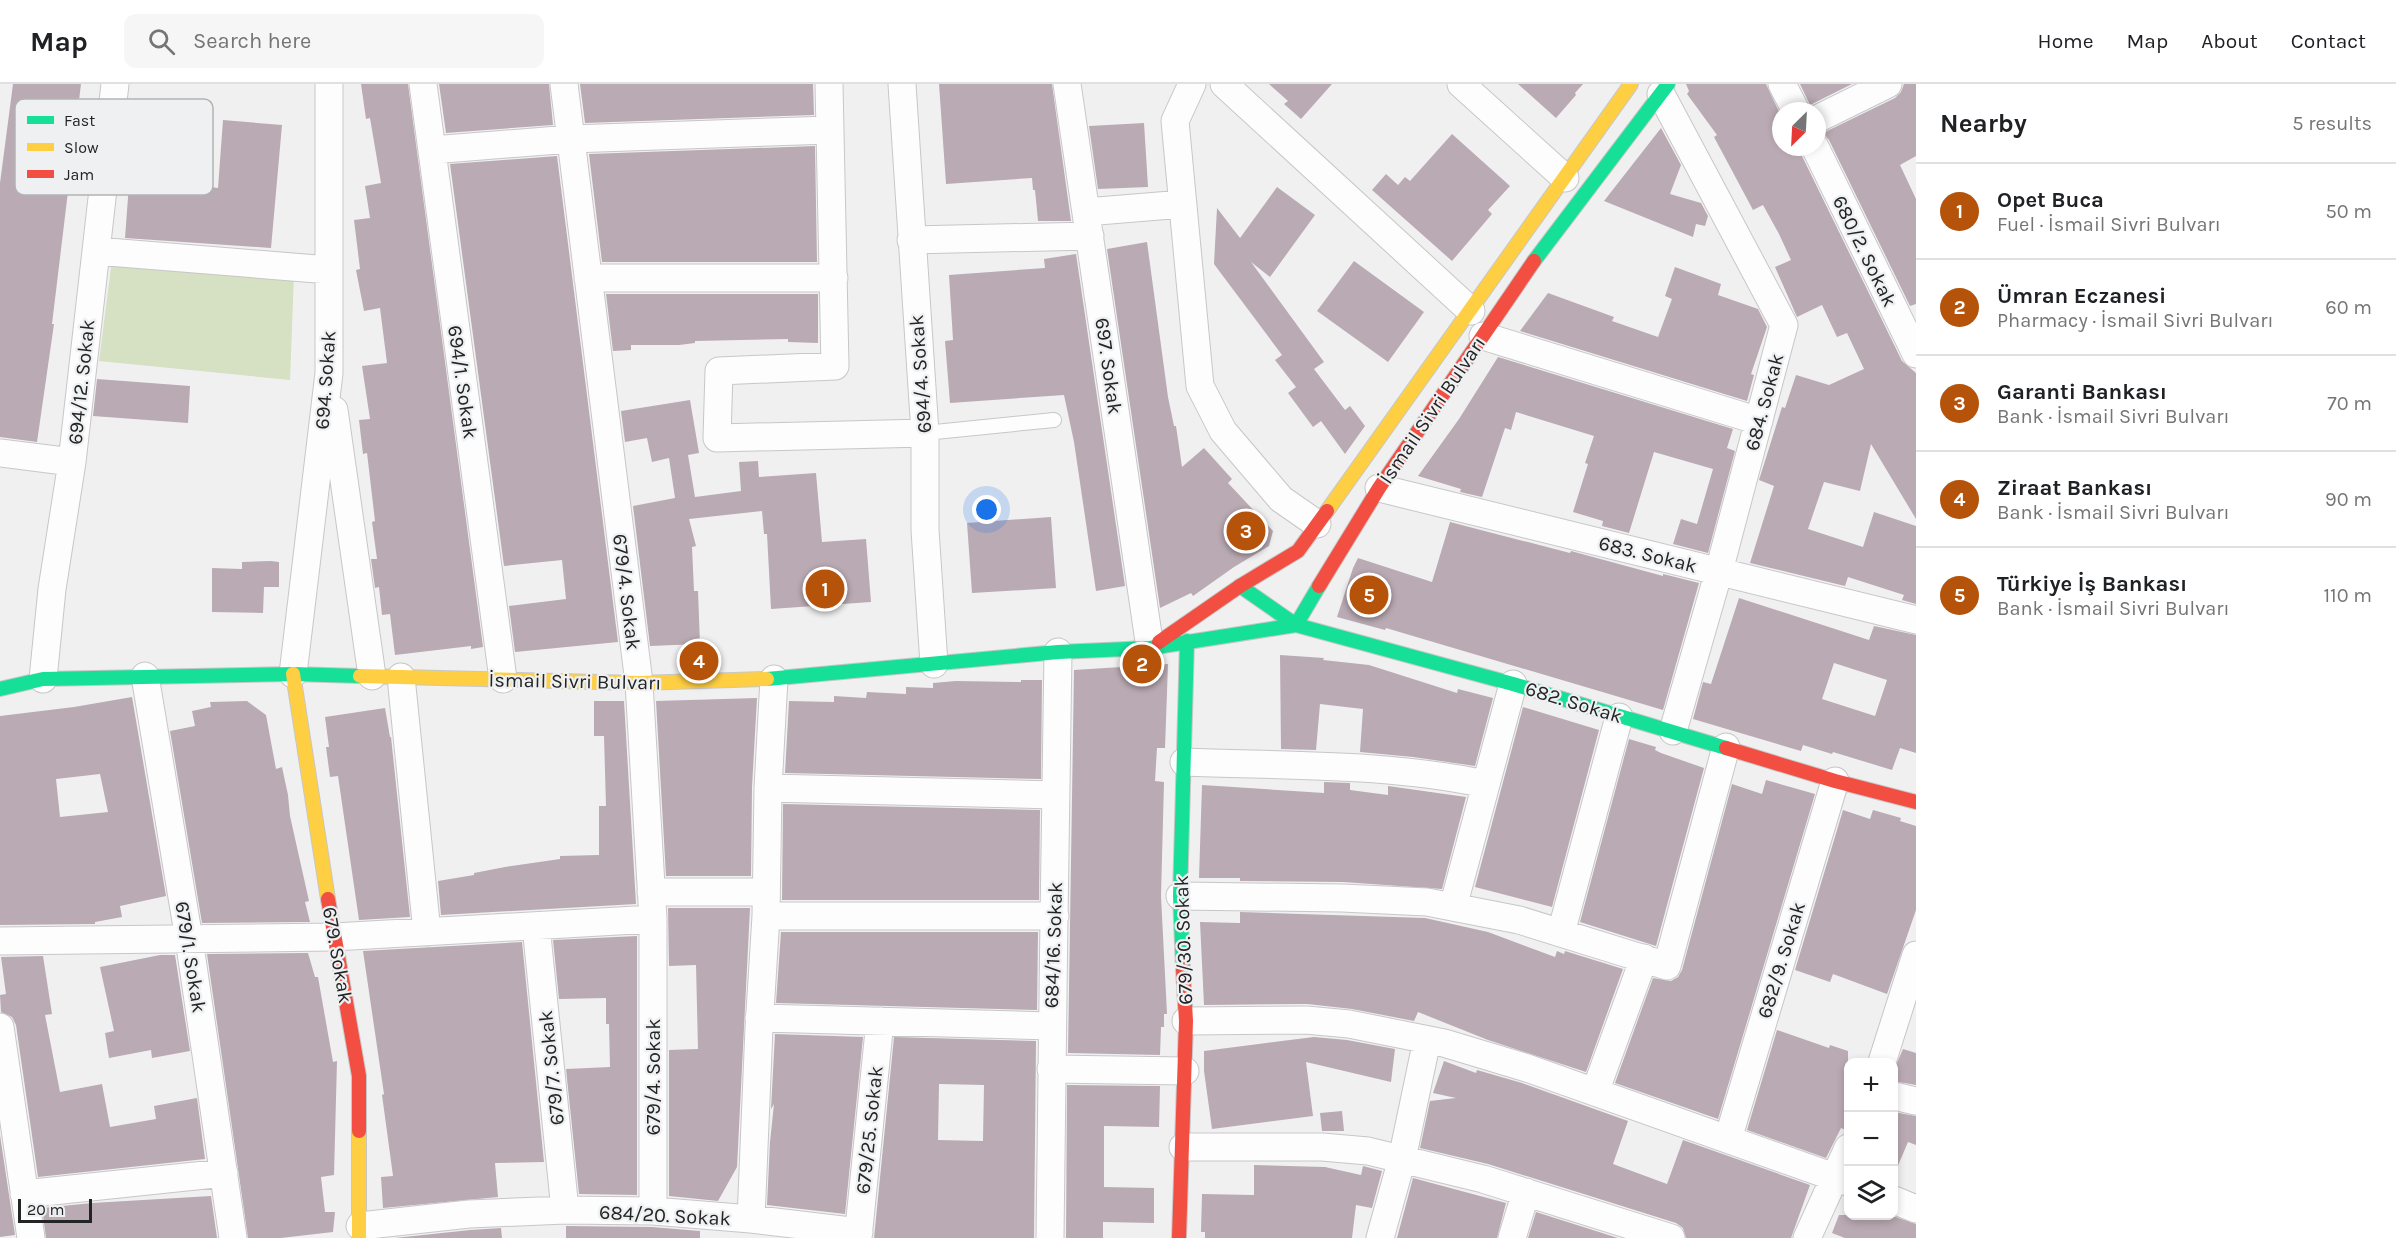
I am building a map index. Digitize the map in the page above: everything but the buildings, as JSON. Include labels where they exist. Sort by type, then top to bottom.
[{"type":"main road","name":"İsmail Sivri Bulvarı","points":[[1150,648],[1240,586],[1298,551],[1631,84]]},
{"type":"main road","name":"İsmail Sivri Bulvarı","points":[[0,690],[43,679],[145,676],[293,674],[639,683],[774,679],[1058,652],[1150,648],[1296,625],[1379,488],[1482,336],[1533,262],[1665,89]]},
{"type":"main road","name":"682. Sokak","points":[[1240,586],[1296,625],[1513,684],[1835,781],[1916,802]]},
{"type":"main road","name":"679/30. Sokak","points":[[1179,1238],[1186,1021],[1180,896],[1186,641]]},
{"type":"main road","name":"679. Sokak","points":[[293,674],[334,937],[360,1076],[359,1232]]},
{"type":"street","name":"694/12. Sokak","points":[[113,99],[115,84]]},
{"type":"street","name":"694. Sokak","points":[[293,674],[329,374],[329,84]]},
{"type":"street","name":"694/1. Sokak","points":[[423,84],[503,680]]},
{"type":"street","name":"679/4. Sokak","points":[[564,84],[639,683],[653,919],[653,1211]]},
{"type":"street","points":[[829,84],[835,366],[719,370],[717,438],[925,433]]},
{"type":"street","name":"694/4. Sokak","points":[[902,84],[925,433],[925,530],[934,664]]},
{"type":"street","name":"697. Sokak","points":[[1067,84],[1150,648]]},
{"type":"street","points":[[1192,84],[1175,121],[1200,386],[1223,430],[1281,499],[1317,524]]},
{"type":"street","points":[[1224,84],[1471,311]]},
{"type":"street","points":[[1461,84],[1565,178]]},
{"type":"street","points":[[1782,84],[1791,102]]},
{"type":"street","points":[[1826,115],[1888,84]]},
{"type":"street","name":"684. Sokak","points":[[1665,89],[1784,325],[1719,571],[1673,731]]},
{"type":"street","points":[[432,150],[571,139],[830,130]]},
{"type":"street","name":"680/2. Sokak","points":[[1820,156],[1909,325],[1916,354]]},
{"type":"street","name":"694/12. Sokak","points":[[43,679],[52,589],[72,462],[102,195]]},
{"type":"street","points":[[911,240],[1088,224],[1183,204]]},
{"type":"street","points":[[96,251],[329,270]]},
{"type":"street","points":[[588,278],[834,278]]},
{"type":"street","points":[[1482,336],[1759,422]]},
{"type":"street","points":[[329,374],[372,676]]},
{"type":"street","points":[[0,453],[72,462]]},
{"type":"street","name":"683. Sokak","points":[[1379,488],[1916,620]]},
{"type":"street","name":"684/16. Sokak","points":[[1050,1238],[1051,1026],[1055,916],[1058,652]]},
{"type":"street","name":"679/1. Sokak","points":[[145,676],[189,939],[233,1238]]},
{"type":"street","points":[[401,677],[427,932]]},
{"type":"street","points":[[734,1225],[759,1018],[766,904],[768,788],[774,679]]},
{"type":"street","points":[[1452,907],[1513,684]]},
{"type":"street","points":[[1561,933],[1619,717]]},
{"type":"street","points":[[1180,896],[1342,898],[1427,902],[1519,920],[1667,966],[1726,747]]},
{"type":"street","points":[[1184,762],[1385,769],[1445,775],[1485,784]]},
{"type":"street","name":"682/9. Sokak","points":[[1728,1139],[1835,781]]},
{"type":"street","points":[[768,788],[1056,795]]},
{"type":"street","points":[[651,892],[766,904],[1055,916]]},
{"type":"street","points":[[0,941],[334,937],[653,919]]},
{"type":"street","name":"679/7. Sokak","points":[[536,926],[565,1210]]},
{"type":"street","points":[[1884,1058],[1912,984],[1916,955]]},
{"type":"street","points":[[1595,1092],[1644,958]]},
{"type":"street","points":[[759,1018],[1051,1026]]},
{"type":"street","points":[[1186,1021],[1349,1024],[1427,1040],[1527,1068],[1842,1180],[1807,1238]]},
{"type":"street","name":"679/25. Sokak","points":[[859,1235],[880,1022]]},
{"type":"street","points":[[0,1027],[31,1238]]},
{"type":"street","points":[[1380,1238],[1402,1159],[1427,1040]]},
{"type":"street","points":[[1051,1069],[1185,1071]]},
{"type":"street","points":[[1898,1097],[1916,1101]]},
{"type":"street","points":[[1183,1147],[1322,1147],[1368,1151],[1483,1179],[1661,1237]]},
{"type":"street","points":[[24,1194],[224,1173]]},
{"type":"street","points":[[1512,1238],[1526,1192]]},
{"type":"street","points":[[1898,1202],[1916,1209]]},
{"type":"street","name":"684/20. Sokak","points":[[359,1232],[470,1226],[565,1210],[653,1211],[734,1225],[859,1235]]},
{"type":"lane","points":[[925,433],[1054,420]]},
{"type":"green space","points":[[112,260],[294,275],[290,380],[99,361]]},
{"type":"traffic: fast","points":[[1534,261],[1668,84]]},
{"type":"traffic: fast","points":[[1240,586],[1296,625],[1513,684],[1726,748]]},
{"type":"traffic: fast","points":[[767,679],[1058,652],[1150,648],[1296,625],[1319,586]]},
{"type":"traffic: fast","points":[[1183,969],[1180,896],[1187,641]]},
{"type":"traffic: fast","points":[[0,689],[43,679],[293,674],[360,676]]},
{"type":"traffic: slow","points":[[1327,511],[1631,84]]},
{"type":"traffic: slow","points":[[293,674],[328,899]]},
{"type":"traffic: slow","points":[[360,676],[639,683],[767,679]]},
{"type":"traffic: slow","points":[[359,1131],[359,1238]]},
{"type":"traffic: jam","points":[[1319,586],[1379,488],[1534,261]]},
{"type":"traffic: jam","points":[[1159,642],[1240,586],[1298,551],[1327,511]]},
{"type":"traffic: jam","points":[[1726,748],[1835,781],[1916,802]]},
{"type":"traffic: jam","points":[[328,899],[359,1076],[359,1131]]},
{"type":"traffic: jam","points":[[1179,1238],[1186,1021],[1183,969]]},
{"type":"place","name":"Garanti Bankası","points":[[1246,531]]},
{"type":"place","name":"Opet Buca","points":[[825,589]]},
{"type":"place","name":"Türkiye İş Bankası","points":[[1369,595]]},
{"type":"place","name":"Ziraat Bankası","points":[[699,661]]},
{"type":"place","name":"Ümran Eczanesi","points":[[1142,664]]}]
